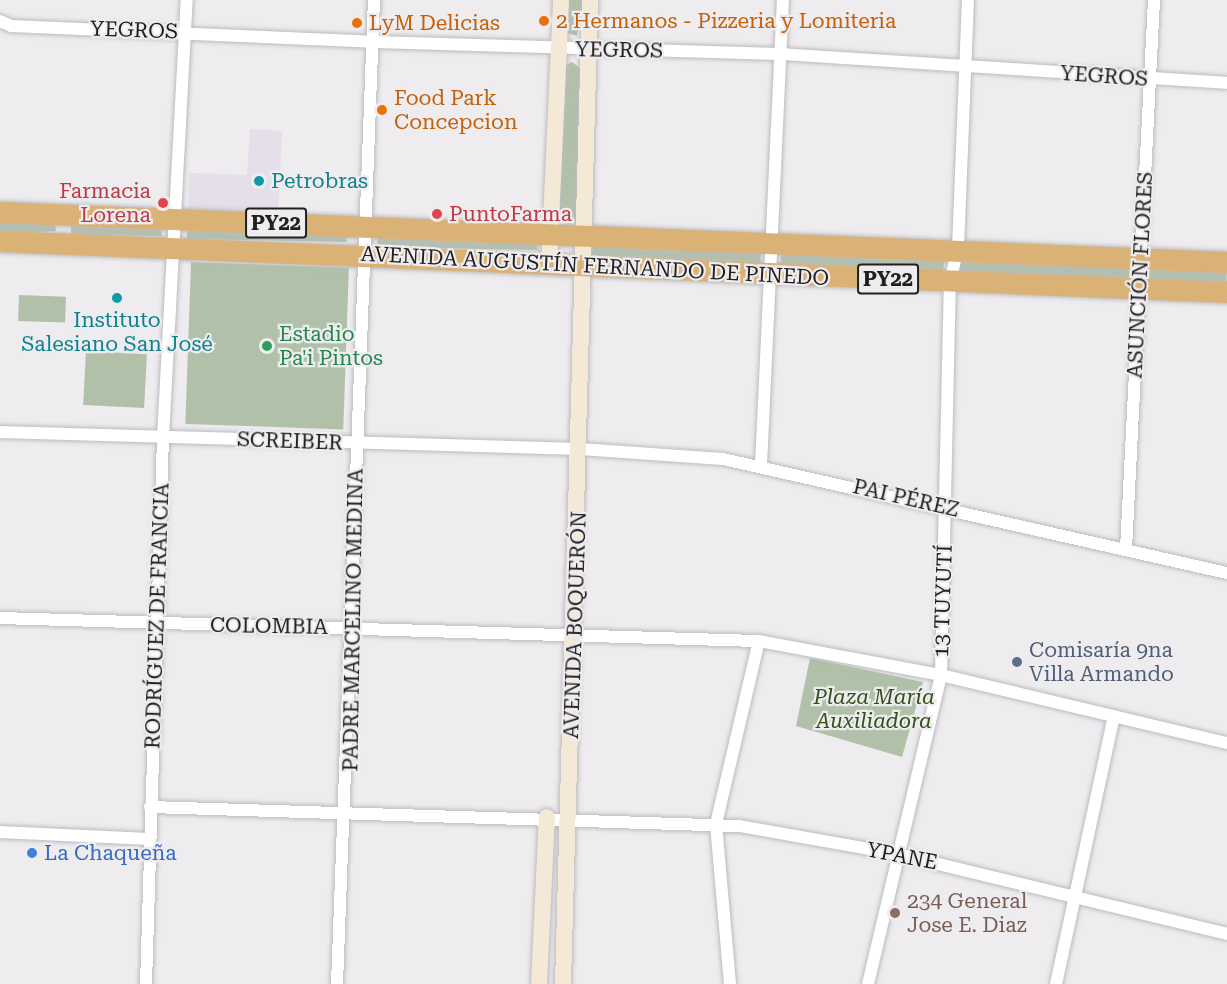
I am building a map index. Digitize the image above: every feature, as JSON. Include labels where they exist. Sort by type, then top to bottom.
[{"type":"highway","name":"AVENIDA AUGUSTÍN FERNANDO DE PINEDO","points":[[0,212],[770,243],[958,248],[1227,262]]},
{"type":"highway","name":"AVENIDA AUGUSTÍN FERNANDO DE PINEDO","points":[[0,241],[769,275],[1227,292]]},
{"type":"street","name":"RODRÍGUEZ DE FRANCIA","points":[[146,984],[163,437],[187,0]]},
{"type":"street","name":"PADRE MARCELINO MEDINA","points":[[337,984],[348,812],[362,256],[374,0]]},
{"type":"street","points":[[549,265],[561,0]]},
{"type":"street","name":"AVENIDA BOQUERÓN","points":[[563,984],[570,817],[580,449],[582,266],[591,0]]},
{"type":"street","points":[[761,465],[783,0]]},
{"type":"street","name":"13 TUYUTÍ","points":[[868,984],[941,675],[950,282],[958,248],[968,0]]},
{"type":"street","name":"ASUNCIÓN FLORES","points":[[1126,549],[1154,0]]},
{"type":"street","name":"YEGROS","points":[[4,26],[186,31],[373,42],[560,49],[781,54],[965,65],[1151,80],[1227,83]]},
{"type":"street","name":"SCREIBER","points":[[0,432],[580,449]]},
{"type":"street","name":"PAI PÉREZ","points":[[580,449],[761,465],[1227,573]]},
{"type":"street","name":"COLOMBIA","points":[[0,618],[156,624],[574,633],[759,641],[941,675],[1227,743]]},
{"type":"street","points":[[730,984],[716,824],[759,641]]},
{"type":"street","points":[[1056,984],[1114,716]]},
{"type":"street","name":"YPANE","points":[[150,807],[570,817],[716,824],[897,854],[1077,894],[1227,934]]},
{"type":"street","points":[[539,984],[547,817]]},
{"type":"street","points":[[0,832],[149,839]]},
{"type":"shaded area","name":"Petrobras","points":[[250,129],[282,131],[278,216],[188,210],[189,173],[247,175]]},
{"type":"green space","points":[[566,0],[584,0],[577,36],[567,33]]},
{"type":"green space","points":[[572,62],[580,68],[576,220],[568,225],[559,220],[566,65]]},
{"type":"green space","points":[[0,218],[55,224],[56,231],[0,235]]},
{"type":"green space","points":[[71,225],[161,229],[162,236],[71,235]]},
{"type":"green space","points":[[187,229],[346,235],[347,242],[187,239]]},
{"type":"green space","points":[[378,237],[536,243],[538,250],[377,247]]},
{"type":"green space","points":[[592,245],[761,251],[760,266],[591,260]]},
{"type":"green space","points":[[781,253],[944,259],[943,275],[780,269]]},
{"type":"green space","points":[[960,260],[1130,266],[1129,284],[959,278]]},
{"type":"green space","name":"Estadio Pa'i Pintos","points":[[191,262],[349,268],[343,429],[185,424]]},
{"type":"green space","points":[[1148,266],[1227,269],[1226,287],[1147,284]]},
{"type":"green space","points":[[19,295],[66,297],[65,323],[18,321]]},
{"type":"green space","points":[[86,351],[147,354],[144,408],[83,405]]},
{"type":"green space","name":"Plaza María Auxiliadora","points":[[810,658],[923,682],[902,757],[796,726]]},
{"type":"place","name":"2 Hermanos - Pizzeria y Lomiteria","points":[[544,21]]},
{"type":"place","name":"LyM Delicias","points":[[357,23]]},
{"type":"place","name":"Food Park Concepcion","points":[[382,110]]},
{"type":"place","name":"Petrobras","points":[[259,181]]},
{"type":"place","name":"Farmacia Lorena","points":[[163,203]]},
{"type":"place","name":"PuntoFarma","points":[[437,214]]},
{"type":"place","name":"Instituto Salesiano San José","points":[[117,298]]},
{"type":"place","name":"Estadio Pa'i Pintos","points":[[267,346]]},
{"type":"place","name":"Comisaría 9na Villa Armando","points":[[1017,662]]},
{"type":"place","name":"La Chaqueña","points":[[32,853]]},
{"type":"place","name":"234 General Jose E. Diaz","points":[[895,913]]}]
